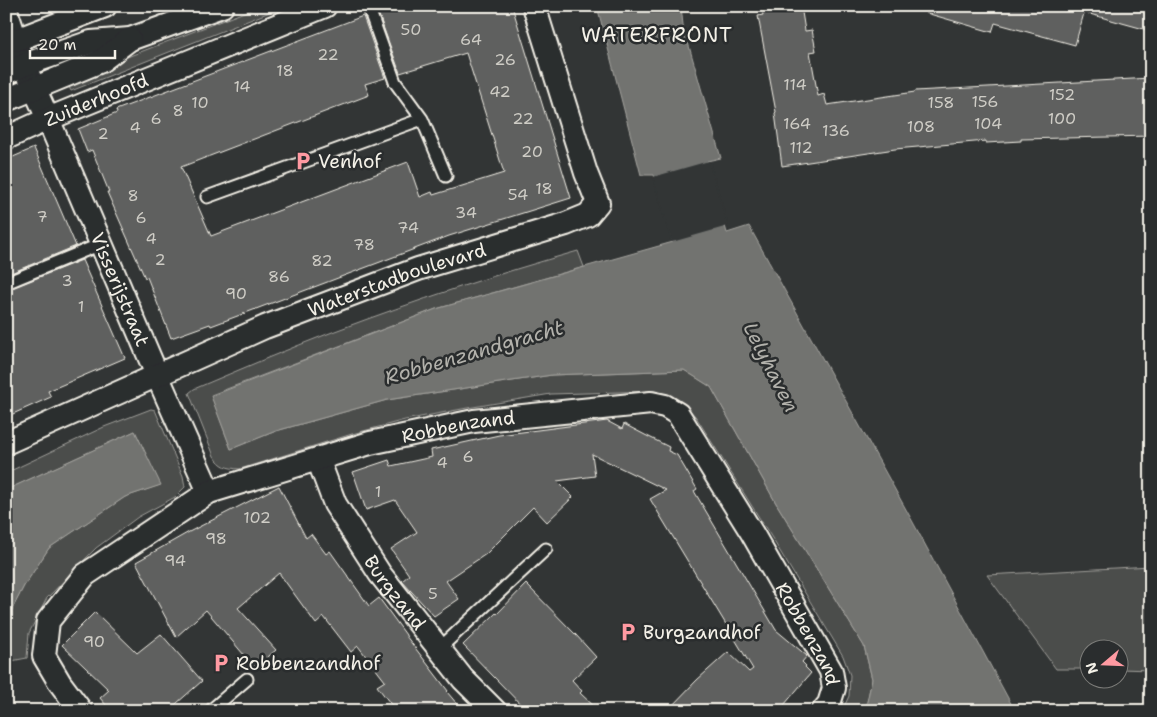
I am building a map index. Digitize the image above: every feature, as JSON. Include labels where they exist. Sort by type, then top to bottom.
[{"type":"street","points":[[16,40],[105,6]]},
{"type":"street","points":[[15,69],[91,42],[130,39],[222,6]]},
{"type":"street","name":"Zuiderhoofd","points":[[6,138],[48,118],[325,6]]},
{"type":"street","name":"Waterstadboulevard","points":[[6,443],[265,327],[418,269],[566,224],[588,215],[598,203],[586,173],[534,6]]},
{"type":"street","name":"Visserijstraat","points":[[6,10],[16,40],[15,69],[33,88],[48,118],[157,375],[209,492]]},
{"type":"street","points":[[6,100],[101,61],[130,39]]},
{"type":"street","name":"Robbenzand","points":[[81,711],[60,683],[44,656],[48,621],[85,575],[209,492],[370,443],[474,421],[651,403],[664,406],[678,414],[752,533],[831,671],[834,688],[829,704],[823,711]]},
{"type":"street","name":"Burgzand","points":[[318,459],[335,504],[380,574],[463,679],[495,711]]},
{"type":"lane","points":[[368,6],[395,82],[422,119],[446,176]]},
{"type":"lane","points":[[207,197],[422,119]]},
{"type":"lane","points":[[6,283],[101,244]]},
{"type":"lane","points":[[440,648],[546,549]]},
{"type":"lane","points":[[210,711],[247,679]]},
{"type":"shaded area","points":[[260,6],[285,6],[71,91],[67,83],[70,79]]},
{"type":"shaded area","points":[[578,251],[584,267],[436,309],[211,395],[231,449],[276,431],[387,400],[552,375],[684,370],[711,387],[776,503],[864,646],[872,679],[865,711],[842,711],[849,696],[850,675],[843,656],[696,417],[682,403],[668,395],[654,391],[551,394],[405,420],[352,434],[240,469],[231,468],[219,463],[214,456],[189,393],[194,389],[365,320],[486,279]]},
{"type":"shaded area","points":[[151,409],[155,410],[183,476],[185,487],[175,497],[138,517],[96,548],[47,598],[29,633],[27,658],[6,662],[6,621],[24,586],[49,548],[125,497],[160,485],[135,431],[6,490],[6,473],[104,427]]},
{"type":"shaded area","points":[[1151,566],[1151,670],[1130,669],[1130,640],[1080,640],[1080,669],[1056,669],[987,575]]},
{"type":"water","points":[[597,6],[681,6],[683,25],[721,158],[707,161],[727,233],[749,226],[1015,711],[865,711],[872,679],[864,646],[776,503],[711,387],[684,370],[552,375],[387,400],[276,431],[231,449],[211,396],[436,309],[673,242],[654,175],[641,175]]},
{"type":"water","points":[[135,431],[161,485],[125,497],[49,548],[24,586],[6,621],[6,490]]},
{"type":"pier","points":[[709,161],[728,226],[672,242],[653,177]]},
{"type":"building","points":[[388,6],[512,6],[571,198],[449,236],[211,326],[210,324],[171,338],[147,277],[145,278],[107,192],[109,192],[92,150],[87,152],[78,129],[117,113],[116,110],[363,16],[385,78],[365,84],[369,95],[181,167],[211,236],[408,162],[420,197],[432,192],[433,195],[504,173],[466,53],[400,73],[377,10]]},
{"type":"building","points":[[761,6],[801,6],[805,31],[812,30],[816,51],[810,52],[818,96],[824,94],[827,105],[915,91],[1151,78],[1151,136],[1021,139],[1021,141],[986,143],[986,141],[895,149],[782,166],[776,112],[758,16],[763,15]]},
{"type":"building","points":[[927,6],[1031,6],[1041,9],[1042,6],[1086,6],[1075,45],[995,23],[992,32],[926,13]]},
{"type":"building","points":[[1087,6],[1151,6],[1151,31],[1086,13]]},
{"type":"building","points":[[34,148],[76,246],[6,275],[6,160]]},
{"type":"building","points":[[82,260],[125,358],[48,391],[51,397],[6,417],[6,290]]},
{"type":"building","points":[[607,421],[622,429],[624,424],[669,447],[668,451],[677,455],[697,489],[694,491],[776,630],[807,656],[802,662],[811,673],[779,711],[667,711],[728,652],[749,672],[753,669],[650,499],[666,490],[592,454],[595,476],[557,481],[573,497],[547,522],[533,507],[486,554],[446,581],[459,599],[434,616],[402,581],[409,575],[391,549],[417,532],[395,500],[366,510],[353,472],[389,460],[391,466],[432,457],[431,450],[499,435]]},
{"type":"building","points":[[279,486],[306,538],[311,534],[326,554],[330,551],[369,606],[379,598],[447,692],[463,711],[396,711],[377,686],[385,681],[358,646],[351,652],[324,617],[316,624],[279,573],[238,608],[276,650],[255,668],[206,610],[176,637],[136,562],[189,532]]},
{"type":"building","points":[[526,584],[596,657],[572,680],[582,691],[580,693],[599,711],[527,711],[463,645]]},
{"type":"building","points":[[95,612],[137,653],[161,634],[202,681],[168,711],[111,711],[100,698],[109,690],[62,645]]},
{"type":"place","name":"Venhof","points":[[303,161]]},
{"type":"place","name":"Burgzandhof","points":[[628,632]]},
{"type":"place","name":"Robbenzandhof","points":[[221,663]]},
{"type":"district","name":"WATERFRONT","points":[[657,35]]},
{"type":"water label","name":"Robbenzandgracht","points":[[474,352]]},
{"type":"water label","name":"Lelyhaven","points":[[771,367]]}]
